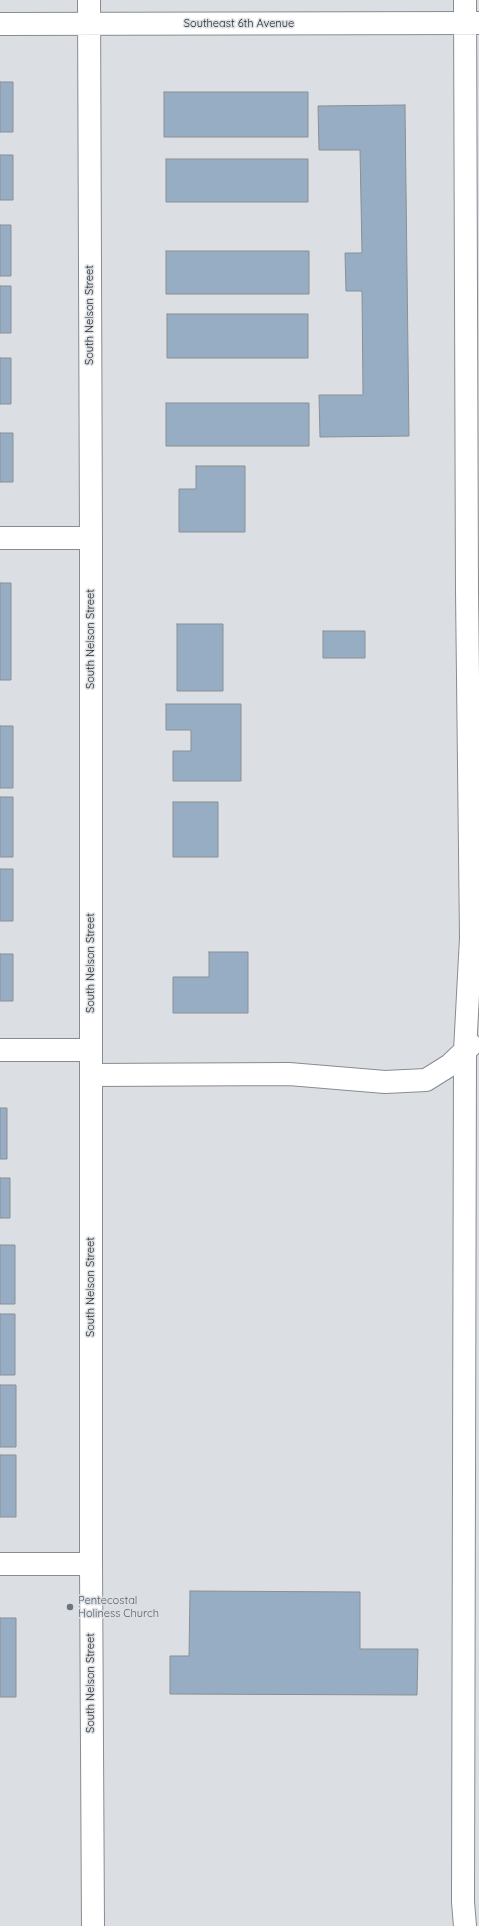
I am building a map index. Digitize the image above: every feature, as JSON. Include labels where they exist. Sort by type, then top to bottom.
[{"type":"street","name":"South Nelson Street","points":[[88,0],[91,538],[91,1564],[93,1926]]},
{"type":"street","points":[[465,0],[472,23],[467,590],[472,1045],[463,1902],[465,1926]]},
{"type":"street","name":"Southeast 6th Avenue","points":[[0,24],[472,23]]},
{"type":"street","points":[[0,538],[91,538]]},
{"type":"street","points":[[91,1076],[282,1074],[385,1082],[426,1080],[450,1065],[472,1045]]},
{"type":"street","points":[[0,1050],[91,1050]]},
{"type":"street","points":[[0,1564],[91,1564]]},
{"type":"building","points":[[0,82],[13,82],[13,132],[0,132]]},
{"type":"building","points":[[164,92],[308,92],[308,137],[164,137]]},
{"type":"building","points":[[405,105],[409,436],[320,437],[319,395],[363,395],[362,291],[346,291],[345,253],[362,253],[360,150],[319,150],[318,106]]},
{"type":"building","points":[[0,155],[13,155],[13,200],[0,200]]},
{"type":"building","points":[[166,159],[308,159],[308,202],[166,202]]},
{"type":"building","points":[[0,225],[11,225],[11,276],[0,276]]},
{"type":"building","points":[[166,251],[309,251],[309,294],[166,294]]},
{"type":"building","points":[[0,286],[11,286],[11,333],[0,333]]},
{"type":"building","points":[[167,314],[308,314],[308,358],[167,358]]},
{"type":"building","points":[[0,358],[11,358],[11,404],[0,404]]},
{"type":"building","points":[[166,403],[309,403],[309,446],[166,446]]},
{"type":"building","points":[[0,433],[13,433],[13,482],[0,482]]},
{"type":"building","points":[[196,466],[245,466],[245,532],[179,532],[179,489],[196,489]]},
{"type":"building","points":[[0,583],[11,583],[11,680],[0,680]]},
{"type":"building","points":[[177,624],[223,624],[223,691],[177,691]]},
{"type":"building","points":[[323,631],[365,631],[365,658],[323,658]]},
{"type":"building","points":[[166,704],[241,704],[241,781],[173,781],[173,751],[191,751],[191,730],[166,730]]},
{"type":"building","points":[[0,726],[13,726],[13,788],[0,788]]},
{"type":"building","points":[[0,797],[13,797],[13,857],[0,857]]},
{"type":"building","points":[[173,802],[218,802],[218,857],[173,857]]},
{"type":"building","points":[[0,869],[13,869],[13,921],[0,921]]},
{"type":"building","points":[[209,952],[248,952],[248,1013],[173,1013],[173,977],[209,977]]},
{"type":"building","points":[[0,954],[13,954],[13,1001],[0,1001]]},
{"type":"building","points":[[0,1108],[7,1108],[7,1159],[0,1159]]},
{"type":"building","points":[[0,1178],[10,1178],[10,1218],[0,1218]]},
{"type":"building","points":[[0,1245],[15,1245],[15,1304],[0,1304]]},
{"type":"building","points":[[0,1314],[15,1314],[15,1375],[0,1375]]},
{"type":"building","points":[[0,1385],[16,1385],[16,1447],[0,1447]]},
{"type":"building","points":[[0,1455],[16,1455],[16,1517],[0,1517]]},
{"type":"building","points":[[190,1591],[360,1592],[360,1649],[418,1649],[417,1695],[170,1694],[170,1656],[189,1656]]},
{"type":"building","points":[[0,1618],[16,1618],[16,1697],[0,1697]]},
{"type":"place","name":"Pentecostal Holiness Church","points":[[70,1607]]}]
